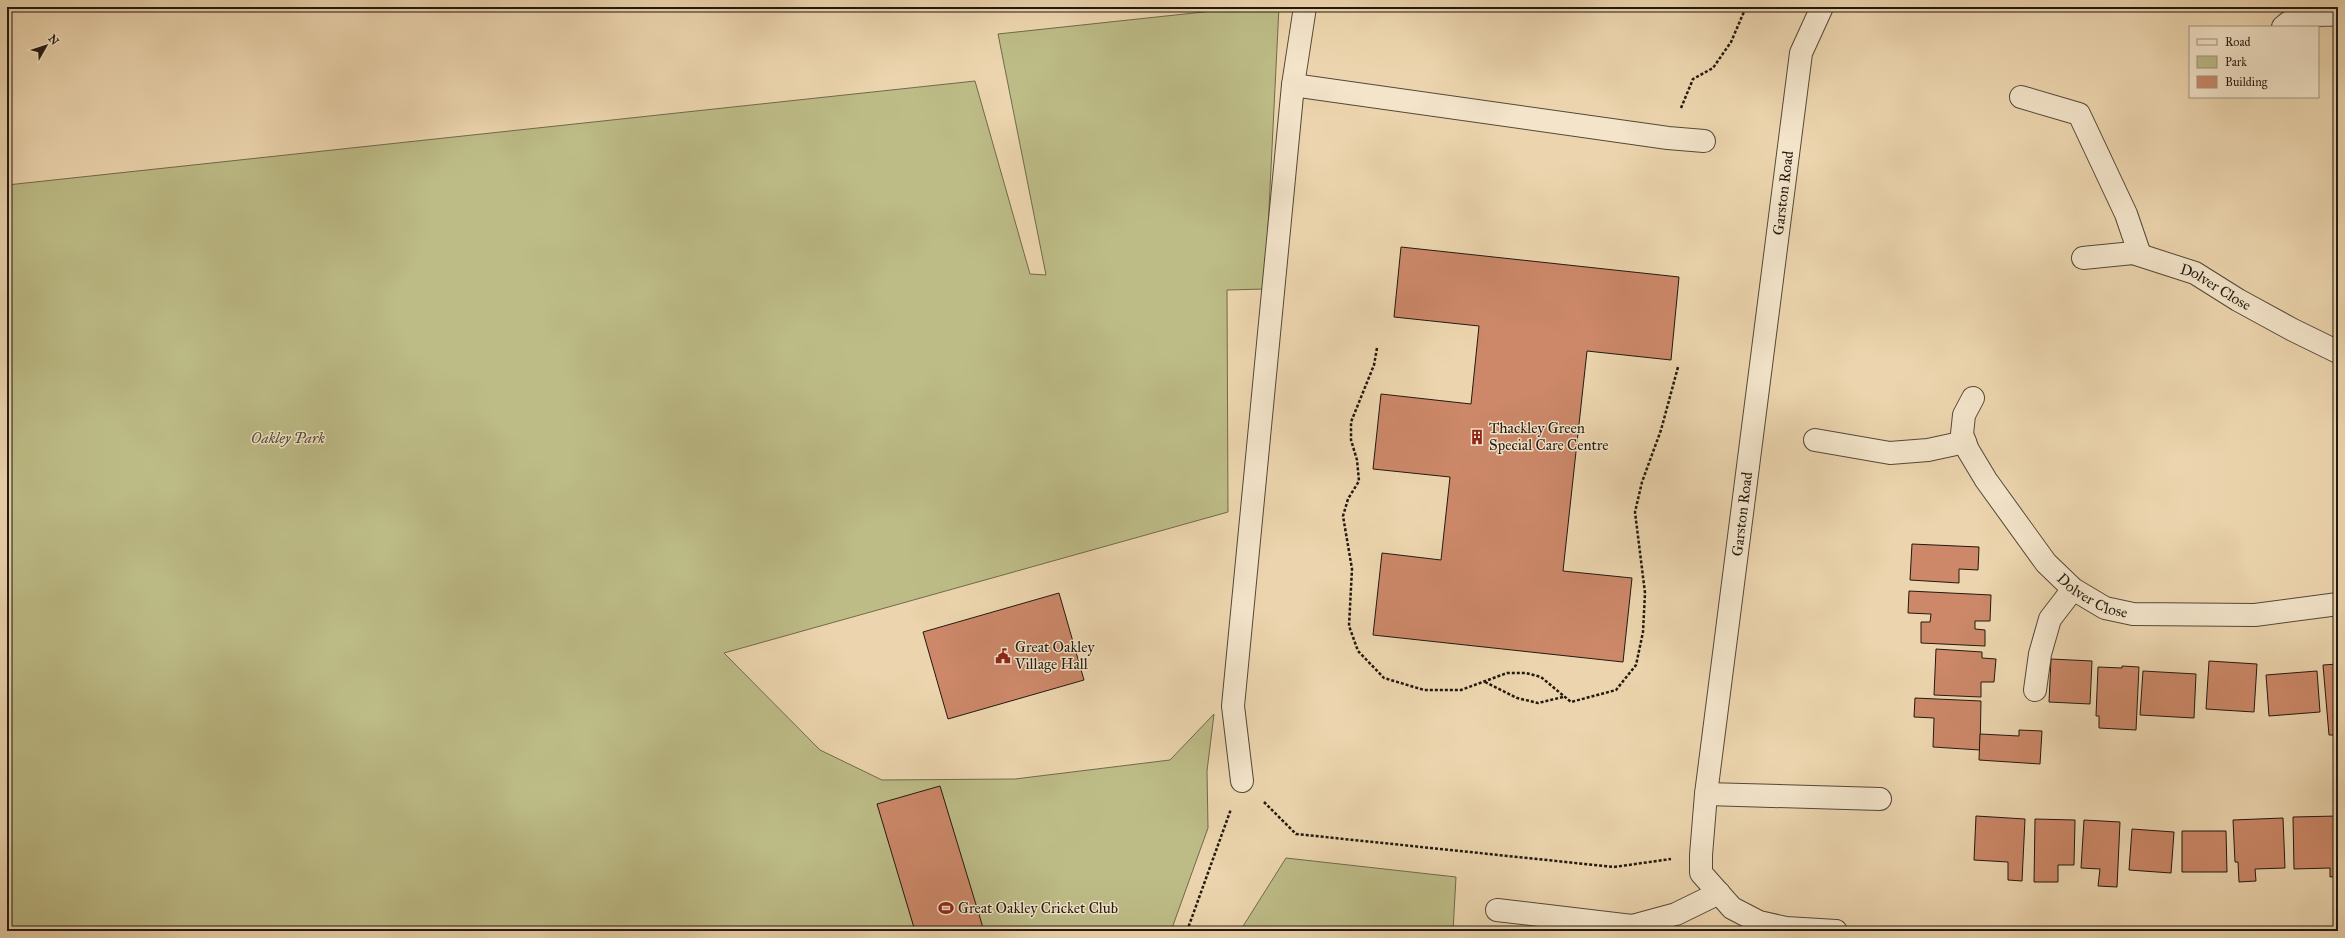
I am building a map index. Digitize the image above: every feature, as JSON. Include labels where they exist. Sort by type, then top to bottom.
[{"type":"street","points":[[1242,781],[1234,706],[1293,84],[1306,7]]},
{"type":"street","name":"Garston Road","points":[[1822,7],[1801,53],[1706,794],[1701,873],[1732,908],[1759,922],[1786,928],[1836,931]]},
{"type":"street","points":[[2290,18],[2338,14]]},
{"type":"street","points":[[1293,84],[1668,138],[1704,141]]},
{"type":"street","points":[[2022,96],[2078,114],[2126,214],[2140,255]]},
{"type":"street","name":"Dolver Close","points":[[2083,258],[2133,253],[2195,273],[2245,304],[2338,352]]},
{"type":"street","name":"Dolver Close","points":[[1973,398],[1964,416],[1962,434],[1968,450],[1986,480],[2046,563],[2073,589],[2105,608],[2133,614],[2254,615],[2338,604]]},
{"type":"street","points":[[1815,440],[1890,453],[1928,450],[1965,442]]},
{"type":"street","points":[[2035,690],[2040,654],[2050,619],[2073,589]]},
{"type":"street","points":[[1706,794],[1880,799]]},
{"type":"street","points":[[1497,910],[1632,926],[1676,914],[1719,893]]},
{"type":"path","points":[[1668,138],[1693,79],[1713,68],[1731,42],[1746,7]]},
{"type":"path","points":[[1377,348],[1374,365],[1351,422],[1351,440],[1357,460],[1359,481],[1348,499],[1344,516],[1352,569],[1349,626],[1358,651],[1384,678],[1424,690],[1461,690],[1507,673],[1526,673],[1541,677],[1563,697],[1571,702],[1616,690],[1636,664],[1643,632],[1645,593],[1635,512],[1642,482],[1661,430],[1678,367]]},
{"type":"path","points":[[1485,682],[1517,698],[1538,703],[1563,697]]},
{"type":"path","points":[[1187,931],[1242,781],[1296,834],[1614,868],[1701,855]]},
{"type":"green space","name":"Oakley Park","points":[[1250,7],[1279,7],[1265,289],[1227,290],[1228,512],[724,653],[820,750],[882,780],[1015,779],[1170,760],[1214,714],[1207,771],[1208,828],[1171,931],[7,931],[7,185],[975,81],[1030,274],[1046,275],[998,34]]},
{"type":"green space","points":[[1286,858],[1456,877],[1453,931],[1240,931]]},
{"type":"building","name":"Thackley Green Special Care Centre","points":[[1401,247],[1679,277],[1671,360],[1587,351],[1563,571],[1632,578],[1623,662],[1373,635],[1382,553],[1441,560],[1450,477],[1373,469],[1381,394],[1471,404],[1479,326],[1394,317]]},
{"type":"building","points":[[1912,544],[1979,547],[1978,570],[1959,569],[1959,583],[1910,580]]},
{"type":"building","points":[[1909,591],[1991,595],[1990,621],[1975,621],[1975,629],[1985,630],[1985,646],[1921,643],[1921,622],[1930,622],[1931,614],[1908,613]]},
{"type":"building","name":"Great Oakley Village Hall","points":[[1059,593],[1084,680],[948,719],[923,632]]},
{"type":"building","points":[[1936,649],[1982,652],[1982,658],[1996,659],[1994,682],[1981,682],[1981,697],[1934,695]]},
{"type":"building","points":[[2051,659],[2092,661],[2090,704],[2049,702]]},
{"type":"building","points":[[2209,661],[2257,664],[2254,712],[2206,709]]},
{"type":"building","points":[[2338,664],[2338,735],[2329,735],[2323,665]]},
{"type":"building","points":[[2122,666],[2139,667],[2136,730],[2099,728],[2099,716],[2096,716],[2098,667],[2122,668]]},
{"type":"building","points":[[2143,671],[2196,674],[2194,718],[2140,715]]},
{"type":"building","points":[[2317,671],[2320,712],[2269,716],[2266,675]]},
{"type":"building","points":[[1915,698],[1981,701],[1980,750],[1933,747],[1934,718],[1914,717]]},
{"type":"building","points":[[2019,730],[2042,731],[2040,764],[1979,760],[1980,734],[2019,736]]},
{"type":"building","points":[[940,786],[984,931],[915,931],[877,804]]},
{"type":"building","points":[[1976,816],[2025,819],[2022,881],[2008,880],[2008,862],[1974,860]]},
{"type":"building","points":[[2338,816],[2338,876],[2330,877],[2330,868],[2294,869],[2293,817]]},
{"type":"building","points":[[2283,818],[2285,868],[2255,869],[2256,881],[2239,882],[2238,862],[2235,862],[2233,820]]},
{"type":"building","points":[[2035,819],[2075,820],[2074,865],[2058,865],[2058,882],[2034,882]]},
{"type":"building","points":[[2084,820],[2120,822],[2117,887],[2098,886],[2100,869],[2081,868]]},
{"type":"building","points":[[2132,829],[2174,832],[2171,873],[2129,870]]},
{"type":"building","points":[[2182,831],[2226,831],[2227,872],[2182,872]]},
{"type":"place","name":"Thackley Green Special Care Centre","points":[[1477,437]]},
{"type":"place","name":"Great Oakley Village Hall","points":[[1003,656]]},
{"type":"place","name":"Great Oakley Cricket Club","points":[[946,908]]}]
